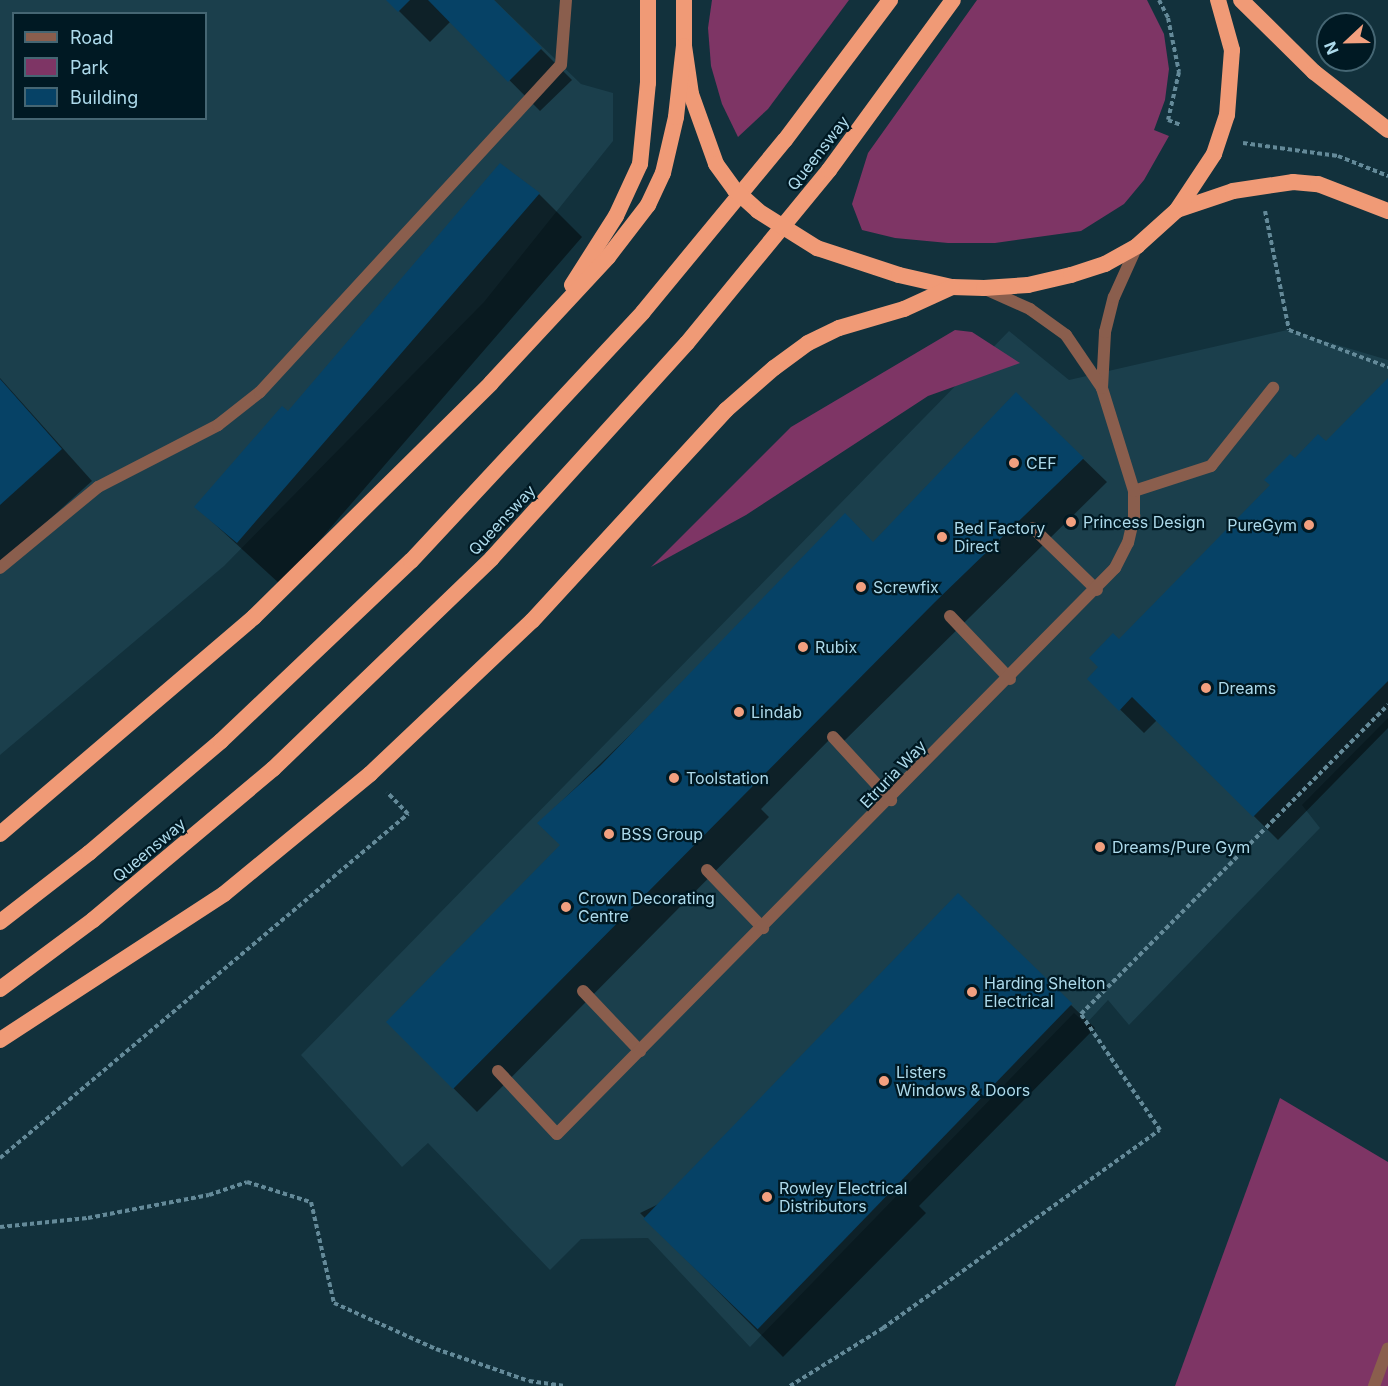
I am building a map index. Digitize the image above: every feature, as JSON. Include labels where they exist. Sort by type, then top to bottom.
[{"type":"highway","points":[[549,321],[631,191],[645,138],[648,0]]},
{"type":"highway","points":[[684,0],[684,45],[691,94],[716,164],[735,190],[758,211],[817,248],[900,275],[952,287],[984,288],[1028,285],[1071,276],[1105,264],[1137,246],[1177,210],[1214,154],[1227,115],[1232,50],[1218,0]]},
{"type":"highway","points":[[0,922],[89,853],[221,741],[411,561],[643,312],[784,140],[890,0]]},
{"type":"highway","name":"Queensway","points":[[0,989],[93,920],[273,769],[492,558],[695,334],[829,170],[953,0]]},
{"type":"highway","points":[[1241,0],[1314,72],[1388,130]]},
{"type":"highway","points":[[0,834],[254,617],[549,321],[608,257],[648,205],[668,155],[684,45]]},
{"type":"highway","points":[[1177,210],[1233,191],[1293,182],[1318,184],[1388,211]]},
{"type":"highway","points":[[0,1040],[224,894],[370,774],[532,621],[744,392],[808,343],[952,287]]},
{"type":"street","points":[[0,568],[98,487],[218,425],[260,392],[561,65],[566,0]]},
{"type":"street","name":"Etruria Way","points":[[1102,388],[1105,333],[1114,297],[1137,246]]},
{"type":"street","name":"Etruria Way","points":[[498,1071],[557,1134],[891,800],[1097,590],[1115,568],[1128,543],[1134,516],[1134,491],[1102,388],[1066,335],[1030,309],[984,288]]},
{"type":"street","points":[[1134,491],[1211,466],[1273,388]]},
{"type":"street","points":[[1033,528],[1097,590]]},
{"type":"street","points":[[950,616],[1010,679]]},
{"type":"street","points":[[833,737],[891,800]]},
{"type":"street","points":[[707,870],[763,928]]},
{"type":"street","points":[[583,991],[640,1051]]},
{"type":"street","points":[[1374,1386],[1388,1348]]},
{"type":"path","points":[[1159,0],[1168,18],[1179,72],[1168,120],[1181,125]]},
{"type":"path","points":[[1264,208],[1289,330],[1388,367]]},
{"type":"path","points":[[790,1386],[883,1328],[1160,1130],[1081,1014],[1388,705]]},
{"type":"path","points":[[0,1158],[408,814],[370,774]]},
{"type":"path","points":[[0,1227],[88,1218],[209,1195],[247,1182],[310,1202],[334,1303],[436,1349],[529,1381],[565,1386]]},
{"type":"shaded area","points":[[0,0],[494,0],[581,84],[613,93],[613,141],[484,302],[224,566],[0,755]]},
{"type":"shaded area","points":[[1287,330],[1388,360],[1388,718],[1302,805],[1320,828],[1129,1025],[1108,1000],[1086,1024],[1074,1013],[750,1347],[648,1238],[581,1239],[550,1270],[428,1143],[402,1167],[301,1055],[1009,331],[1069,380]]},
{"type":"green space","points":[[712,0],[849,0],[768,109],[738,137],[722,104],[711,66],[708,28]]},
{"type":"green space","points":[[977,0],[1147,0],[1164,34],[1169,69],[1165,100],[1154,130],[1169,136],[1144,180],[1124,204],[1081,231],[995,243],[948,243],[895,238],[862,230],[852,204],[868,153]]},
{"type":"green space","points":[[955,330],[972,332],[1020,363],[928,396],[746,515],[651,567],[791,427]]},
{"type":"green space","points":[[1280,1098],[1388,1162],[1388,1386],[1175,1386]]},
{"type":"building","points":[[386,0],[410,0],[398,12]]},
{"type":"building","points":[[428,0],[494,0],[542,48],[508,82]]},
{"type":"building","points":[[500,163],[540,193],[237,543],[194,507],[282,406],[288,411]]},
{"type":"building","points":[[1388,378],[1388,681],[1253,817],[1132,697],[1119,711],[1087,679],[1098,667],[1089,658],[1113,633],[1119,639],[1270,485],[1264,480],[1290,454],[1295,458],[1318,434],[1326,441]]},
{"type":"building","points":[[0,379],[62,449],[0,505]]},
{"type":"building","points":[[1016,392],[1084,458],[935,602],[453,1089],[386,1022],[560,845],[537,823],[601,765],[845,513],[873,542]]},
{"type":"building","points":[[958,893],[1072,1003],[758,1329],[643,1219]]},
{"type":"place","name":"CEF","points":[[1014,463]]},
{"type":"place","name":"Princess Design","points":[[1071,522]]},
{"type":"place","name":"PureGym","points":[[1309,525]]},
{"type":"place","name":"Bed Factory Direct","points":[[942,537]]},
{"type":"place","name":"Screwfix","points":[[861,587]]},
{"type":"place","name":"Rubix","points":[[803,647]]},
{"type":"place","name":"Dreams","points":[[1206,688]]},
{"type":"place","name":"Lindab","points":[[739,712]]},
{"type":"place","name":"Toolstation","points":[[674,778]]},
{"type":"place","name":"BSS Group","points":[[609,834]]},
{"type":"place","name":"Dreams/Pure Gym","points":[[1100,847]]},
{"type":"place","name":"Crown Decorating Centre","points":[[566,907]]},
{"type":"place","name":"Harding Shelton Electrical","points":[[972,992]]},
{"type":"place","name":"Listers Windows & Doors","points":[[884,1081]]},
{"type":"place","name":"Rowley Electrical Distributors","points":[[767,1197]]}]
